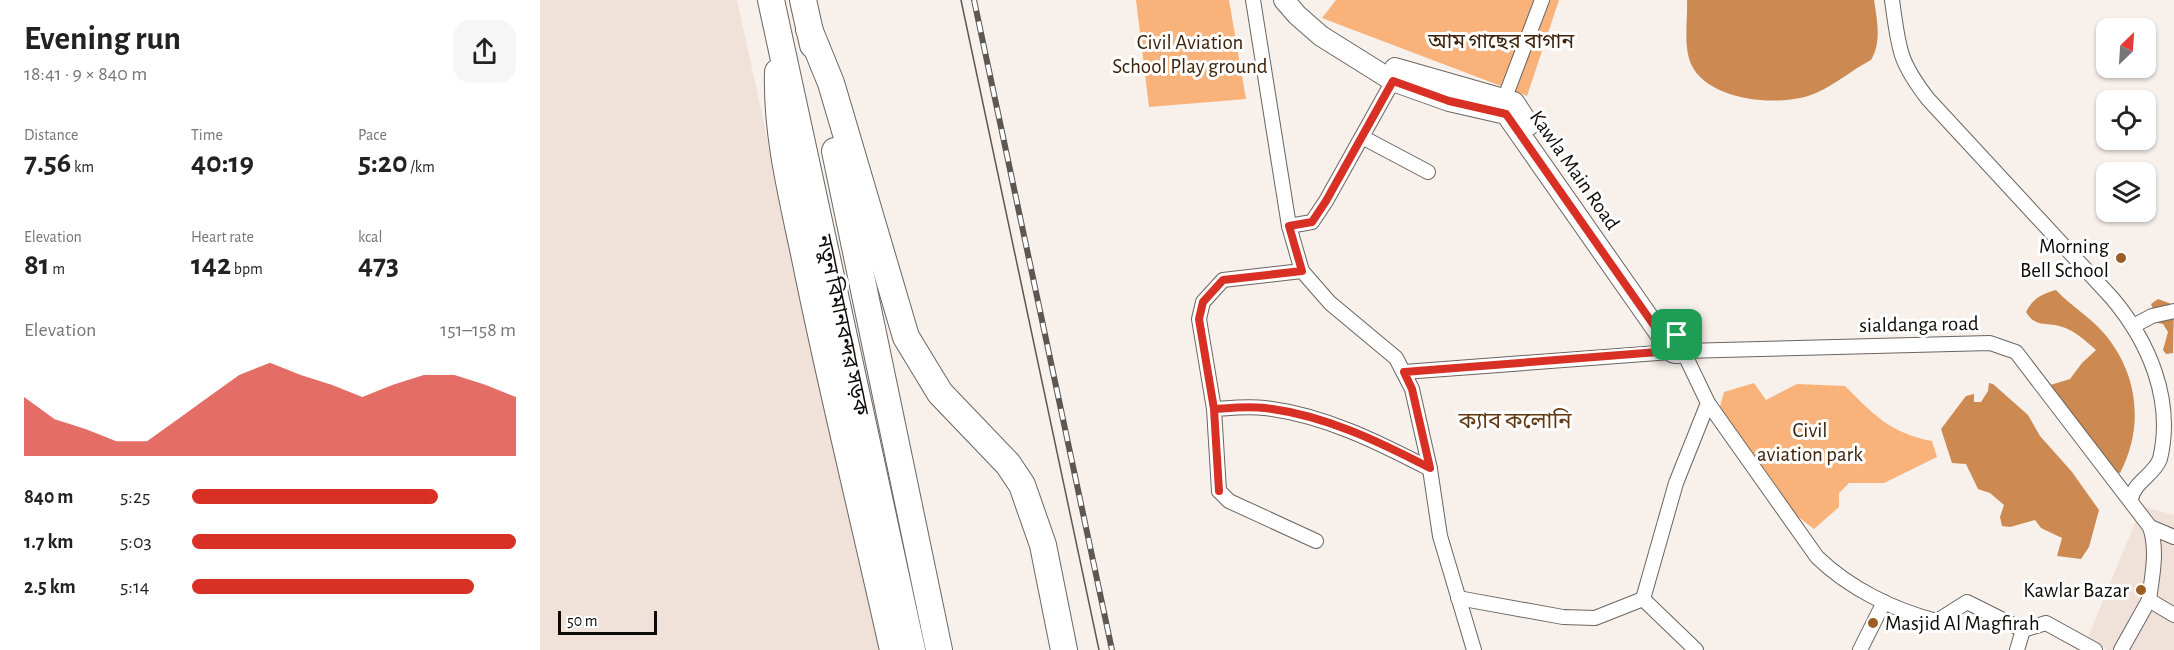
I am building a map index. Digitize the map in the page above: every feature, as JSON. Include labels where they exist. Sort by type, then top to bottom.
[{"type":"highway","name":"নতুন বিমানবন্দর সড়ক","points":[[771,0],[912,650]]},
{"type":"highway","name":"নতুন বিমানবন্দর সড়ক","points":[[802,0],[810,29],[939,650]]},
{"type":"highway","points":[[810,29],[844,125],[906,337],[940,393],[1008,464],[1022,485],[1033,509],[1064,650]]},
{"type":"highway","points":[[780,37],[777,105],[785,159],[828,369],[893,650]]},
{"type":"street","points":[[1253,0],[1289,226],[1302,271],[1330,303],[1396,358],[1412,389],[1430,468],[1440,536],[1474,650]]},
{"type":"street","name":"Kawla Main Road","points":[[1284,0],[1321,36],[1393,81],[1449,101],[1506,114],[1675,345]]},
{"type":"street","name":"Kawla Main Road","points":[[1298,0],[1326,27],[1398,70],[1514,102],[1675,345]]},
{"type":"street","points":[[1504,100],[1542,0]]},
{"type":"street","points":[[1893,0],[1899,53],[1917,84],[2135,325],[2164,382],[2167,417],[2159,461],[2154,471],[2135,488],[2131,499]]},
{"type":"street","points":[[1289,226],[1312,222],[1393,81]]},
{"type":"street","points":[[1362,137],[1428,172]]},
{"type":"street","points":[[1302,271],[1223,280],[1203,302],[1199,319],[1214,409],[1219,491],[1229,501],[1316,541]]},
{"type":"street","points":[[2135,325],[2151,316],[2174,311]]},
{"type":"street","name":"sialdanga road","points":[[1404,372],[1675,345],[1989,343],[2016,352],[2131,499],[2150,527]]},
{"type":"street","points":[[1675,345],[1708,403],[1817,557],[1835,574],[1884,602],[1937,621],[1967,602],[2023,630],[2046,623],[2095,650]]},
{"type":"street","points":[[1643,599],[1676,483],[1708,403]]},
{"type":"street","points":[[1216,456],[1214,409],[1263,408],[1301,414],[1351,431],[1430,468]]},
{"type":"street","points":[[2150,527],[2174,537]]},
{"type":"street","points":[[2121,650],[2149,600],[2154,559],[2154,539],[2150,527]]},
{"type":"street","points":[[1458,598],[1563,617],[1595,618],[1643,599]]},
{"type":"street","points":[[1643,599],[1696,650]]},
{"type":"street","points":[[2149,600],[2174,615]]},
{"type":"street","points":[[1860,650],[1884,602]]},
{"type":"street","points":[[2017,650],[2023,630]]},
{"type":"shaded area","points":[[540,0],[737,0],[879,650],[540,650]]},
{"type":"shaded area","points":[[1687,0],[1874,0],[1878,31],[1877,46],[1871,60],[1816,93],[1802,98],[1766,100],[1729,94],[1713,87],[1700,77],[1691,64],[1686,41]]},
{"type":"shaded area","points":[[2056,290],[2101,330],[2123,363],[2130,380],[2135,418],[2128,455],[2120,473],[2105,468],[2047,386],[2070,379],[2096,350],[2069,330],[2059,326],[2041,324],[2033,320],[2026,312],[2038,297]]},
{"type":"shaded area","points":[[2158,299],[2174,305],[2173,353],[2166,354],[2163,350],[2168,332],[2163,324],[2158,323],[2151,304]]},
{"type":"shaded area","points":[[1989,383],[2028,415],[2040,436],[2072,472],[2099,510],[2089,547],[2081,559],[2057,556],[2062,538],[2041,528],[2035,520],[2010,527],[2002,526],[2000,517],[2004,505],[1990,493],[1978,489],[1966,464],[1952,463],[1941,429],[1966,396],[1974,394],[1974,402],[1981,402],[1988,391]]},
{"type":"shaded area","name":"Kawlar Bazar","points":[[2142,506],[2174,515],[2174,650],[2107,650],[2088,637]]},
{"type":"green space","name":"Civil Aviation School Play ground","points":[[1136,0],[1229,0],[1246,99],[1149,107]]},
{"type":"green space","name":"আম গাছের বাগান","points":[[1336,0],[1559,0],[1527,96],[1322,18]]},
{"type":"green space","name":"Civil aviation park","points":[[1754,383],[1766,400],[1797,384],[1845,386],[1874,414],[1894,428],[1917,438],[1932,441],[1937,457],[1884,483],[1849,483],[1839,493],[1839,507],[1814,529],[1788,509],[1719,410],[1724,392]]},
{"type":"tram line","points":[[961,0],[1099,650]]},
{"type":"railway","points":[[974,0],[1112,650]]},
{"type":"place","name":"Morning Bell School","points":[[2121,258]]},
{"type":"place","name":"Kawlar Bazar","points":[[2141,590]]},
{"type":"place","name":"Masjid Al Magfirah","points":[[1873,623]]},
{"type":"district","name":"ক্যাব কলোনি","points":[[1515,420]]},
{"type":"route","points":[[1677,335],[1671,337],[1667,344],[1506,114],[1449,101],[1393,81],[1312,222],[1289,226],[1302,271],[1223,280],[1203,302],[1199,319],[1214,409],[1219,491],[1214,409],[1263,408],[1301,414],[1351,431],[1430,468],[1412,389],[1404,372],[1671,351],[1678,354],[1685,349],[1686,342],[1683,337],[1677,335]]}]
